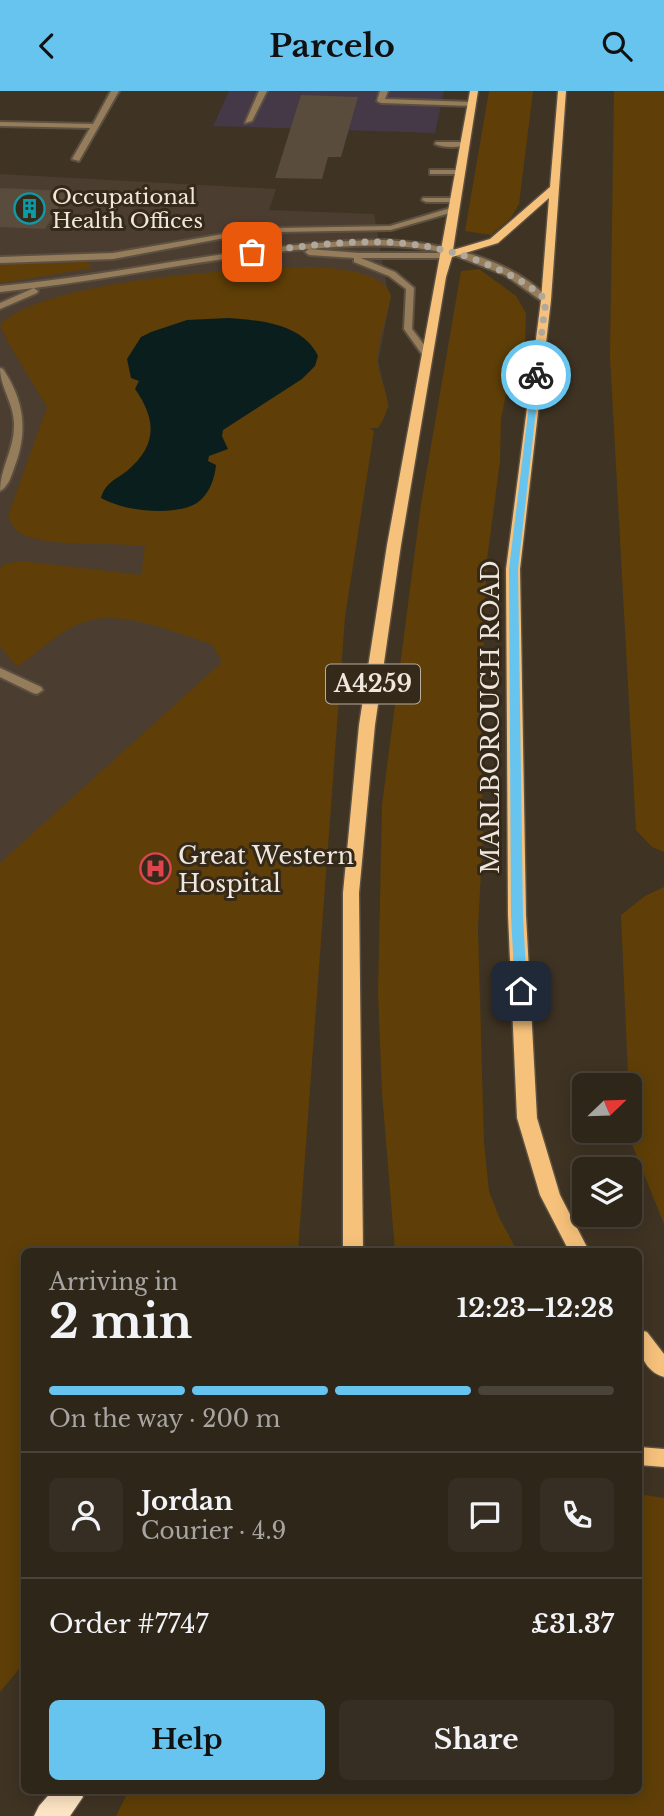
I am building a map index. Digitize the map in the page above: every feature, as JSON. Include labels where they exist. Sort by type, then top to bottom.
[{"type":"main road","name":"A4259","points":[[353,1248],[351,893],[367,725],[394,545],[427,355],[451,253],[455,204],[474,91]]},
{"type":"main road","name":"MARLBOROUGH ROAD","points":[[562,91],[546,300],[513,569],[517,915],[527,1118],[550,1195],[577,1248]]},
{"type":"main road","points":[[451,253],[494,241],[554,188]]},
{"type":"main road","points":[[642,1342],[664,1369]]},
{"type":"main road","points":[[642,1456],[664,1458]]},
{"type":"street","points":[[75,159],[115,91]]},
{"type":"street","points":[[248,121],[263,91]]},
{"type":"street","points":[[384,91],[381,101],[471,104]]},
{"type":"street","points":[[0,124],[93,126]]},
{"type":"street","points":[[439,144],[465,144]]},
{"type":"street","points":[[433,172],[460,172]]},
{"type":"street","points":[[426,199],[455,204]]},
{"type":"street","points":[[1,260],[113,256],[262,231],[391,228],[455,204]]},
{"type":"street","points":[[0,289],[52,284],[182,261],[380,240],[422,244],[451,253],[517,278],[546,300]]},
{"type":"street","points":[[286,249],[343,255],[451,253]]},
{"type":"street","points":[[343,255],[392,274],[410,288],[408,329],[427,355]]},
{"type":"street","points":[[0,306],[52,284]]},
{"type":"street","points":[[0,371],[18,409],[20,434],[17,449],[0,488]]},
{"type":"street","points":[[0,671],[37,690]]},
{"type":"shaded area","points":[[229,91],[444,91],[435,133],[213,126]]},
{"type":"shaded area","points":[[489,91],[533,91],[519,204],[511,218],[491,235],[465,231]]},
{"type":"shaded area","points":[[614,91],[664,91],[664,852],[652,847],[636,830],[610,357]]},
{"type":"shaded area","name":"Great Western Hospital","points":[[0,174],[276,189],[269,210],[374,214],[391,296],[378,361],[389,407],[368,428],[25,1248],[21,1248],[21,1288],[0,1544]]},
{"type":"shaded area","points":[[86,261],[92,268],[0,283],[0,264]]},
{"type":"shaded area","name":"Great Western Hospital","points":[[313,267],[345,270],[369,276],[379,281],[391,296],[378,356],[387,408],[378,428],[370,428],[374,431],[345,617],[298,1248],[21,1248],[21,1667],[0,1692],[0,863],[222,662],[212,644],[154,625],[124,619],[96,619],[75,626],[17,667],[0,646],[0,569],[4,564],[21,561],[141,575],[145,546],[41,540],[27,536],[14,527],[8,516],[47,407],[0,325],[23,310],[57,297],[100,287],[197,273]]},
{"type":"shaded area","points":[[479,269],[516,296],[526,313],[525,346],[509,379],[501,419],[500,461],[487,560],[481,705],[483,834],[478,928],[484,1143],[489,1191],[515,1248],[395,1248],[382,1093],[378,993],[382,805],[421,504],[461,271]]},
{"type":"shaded area","points":[[664,887],[664,1224],[642,1169],[642,1157],[637,1157],[631,1143],[642,1143],[642,1073],[628,1073],[621,915],[645,896]]},
{"type":"shaded area","points":[[642,1494],[664,1498],[664,1816],[116,1816],[127,1794],[642,1794]]},
{"type":"water","points":[[228,318],[267,322],[291,330],[311,345],[318,356],[315,366],[302,379],[223,430],[222,436],[228,449],[209,456],[208,461],[216,465],[214,475],[208,491],[197,503],[175,510],[149,511],[122,506],[101,498],[108,485],[137,462],[149,442],[150,422],[135,389],[139,381],[131,378],[127,359],[141,337],[187,320]]},
{"type":"building","points":[[301,95],[358,97],[341,157],[328,157],[322,179],[275,178]]},
{"type":"building","name":"Occupational Health Offices","points":[[0,188],[69,191],[45,229],[0,227]]},
{"type":"way so far","points":[[252,252],[347,242],[390,241],[448,250],[507,272],[527,283],[546,300],[536,375]]},
{"type":"place","name":"Occupational Health Offices","points":[[29,209]]},
{"type":"place","name":"Great Western Hospital","points":[[155,869]]},
{"type":"route","points":[[521,991],[517,915],[513,569],[536,375]]}]
